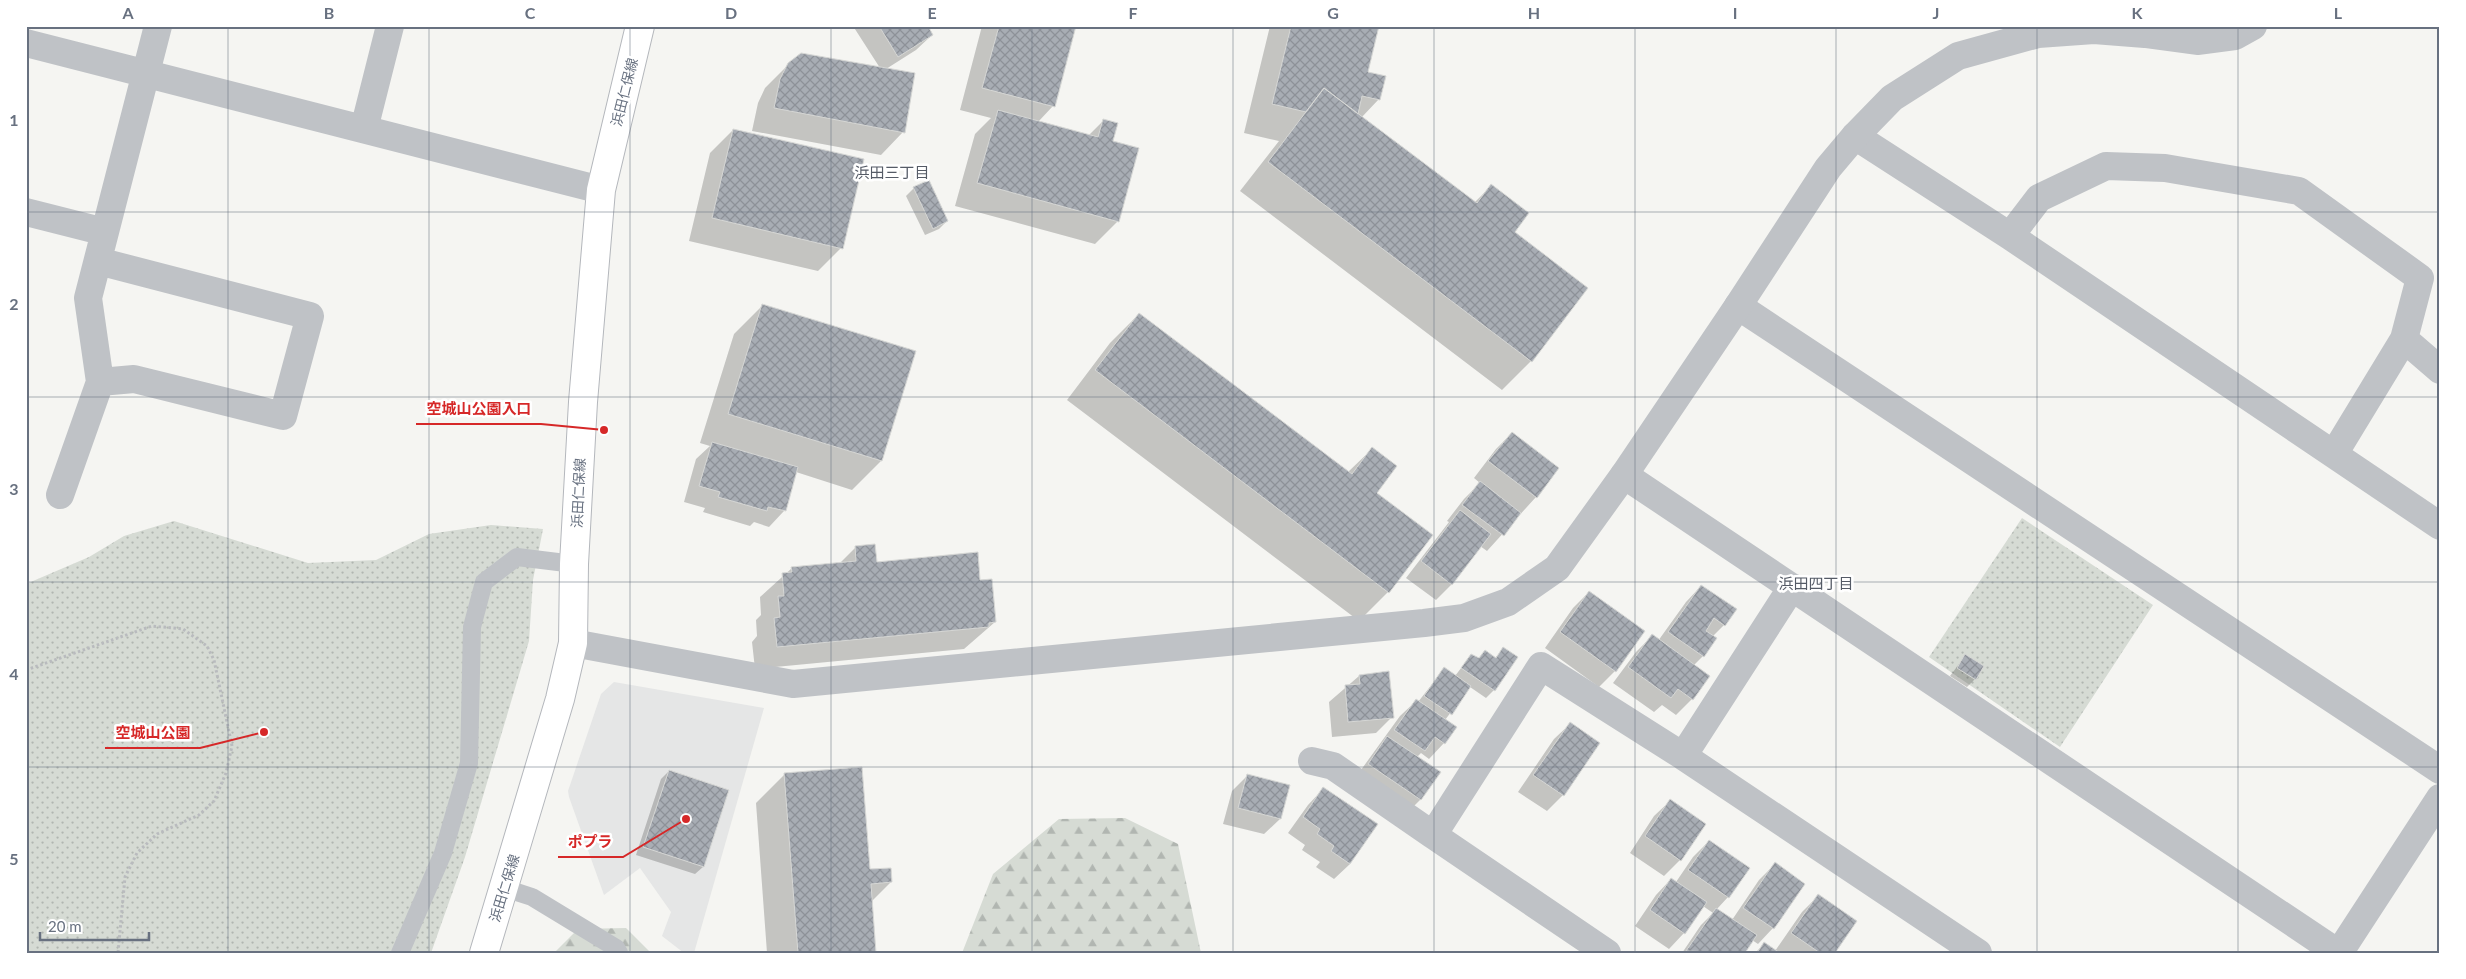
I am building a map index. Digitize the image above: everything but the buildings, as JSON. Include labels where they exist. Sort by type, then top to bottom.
[{"type":"main road","name":"浜田仁保線","points":[[484,953],[560,699],[573,643],[574,564],[583,402],[601,190],[640,26]]},
{"type":"street","points":[[60,495],[100,382],[88,298],[158,26]]},
{"type":"street","points":[[364,129],[390,26]]},
{"type":"street","points":[[573,643],[793,684],[1464,618],[1508,602],[1557,568],[1624,475],[1828,168],[1855,136],[1892,98],[1958,56],[2038,34],[2094,30],[2197,41],[2235,36],[2253,26]]},
{"type":"street","points":[[26,43],[601,190]]},
{"type":"street","points":[[1855,136],[2010,236],[2440,526]]},
{"type":"street","points":[[2010,236],[2038,198],[2106,166],[2165,168],[2298,191],[2420,278],[2404,339],[2334,454]]},
{"type":"street","points":[[26,212],[105,232]]},
{"type":"street","points":[[98,261],[310,316],[283,416],[134,379],[100,382]]},
{"type":"street","points":[[1738,306],[2440,770]]},
{"type":"street","points":[[2404,339],[2440,370]]},
{"type":"street","points":[[1624,475],[2339,953],[2440,798]]},
{"type":"street","points":[[1683,756],[1792,587]]},
{"type":"street","points":[[1433,835],[1541,666],[1683,756],[1977,952]]},
{"type":"street","points":[[1312,761],[1333,766],[1607,953]]},
{"type":"lane","points":[[400,953],[443,853],[469,763],[472,627],[484,582],[517,558],[574,564]]},
{"type":"lane","points":[[504,888],[532,896],[616,948],[619,953]]},
{"type":"path","points":[[26,670],[152,626],[183,630],[207,646],[214,660],[232,746],[226,773],[214,801],[199,815],[157,834],[136,853],[125,877],[118,953]]},
{"type":"shaded area","points":[[614,682],[764,708],[694,953],[684,953],[662,936],[671,912],[640,868],[604,895],[569,797],[568,791],[601,694]]},
{"type":"green space","points":[[2022,518],[2153,605],[2060,747],[1929,657]]},
{"type":"green space","points":[[174,521],[308,563],[376,560],[429,534],[491,525],[543,529],[533,580],[529,641],[465,857],[431,953],[26,953],[26,584],[89,557],[124,536]]},
{"type":"green space","points":[[1125,818],[1178,844],[1201,953],[962,953],[993,874],[1059,819]]},
{"type":"green space","points":[[626,928],[651,953],[554,953],[578,929]]},
{"type":"place","name":"空城山公園入口","points":[[604,430]]},
{"type":"place","name":"空城山公園","points":[[264,732]]},
{"type":"place","name":"ポプラ","points":[[686,819]]},
{"type":"district","name":"浜田三丁目","points":[[892,172]]},
{"type":"district","name":"浜田四丁目","points":[[1816,583]]}]
